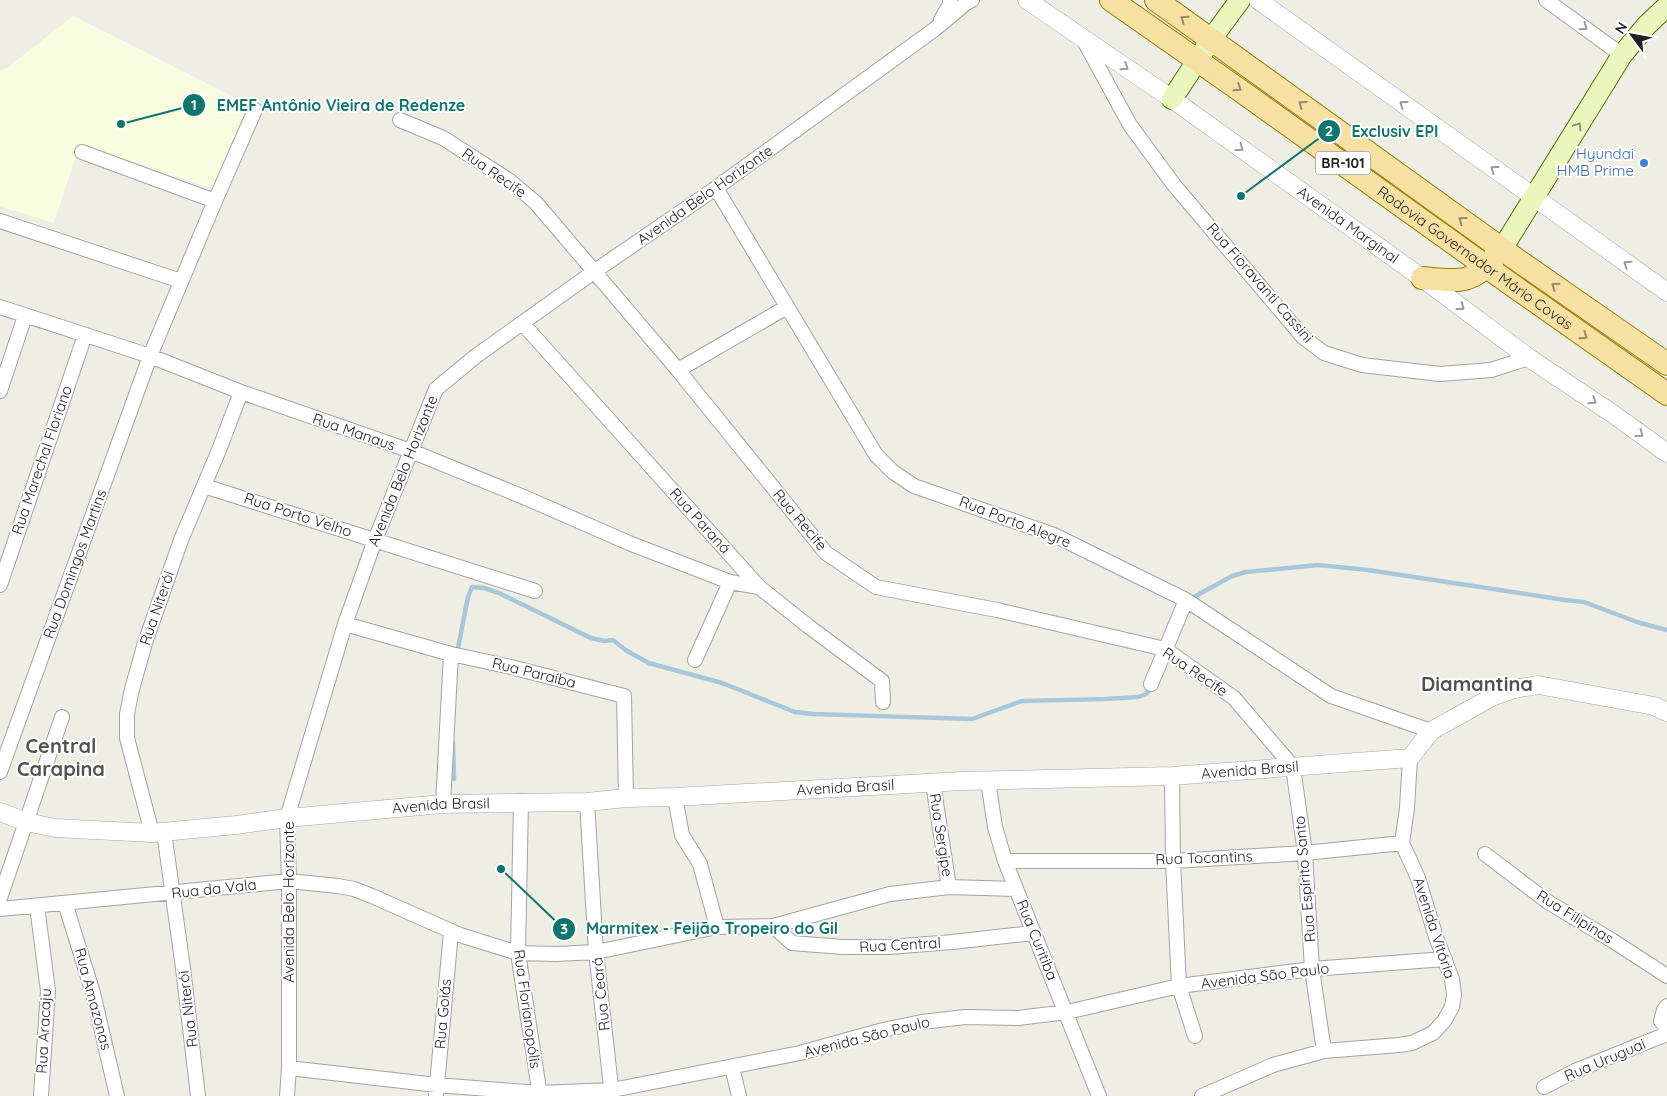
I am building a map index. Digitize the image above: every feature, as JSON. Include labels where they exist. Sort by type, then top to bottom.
[{"type":"main road","name":"Rodovia Governador Mário Covas","points":[[1111,0],[1241,90],[1667,394]]},
{"type":"main road","name":"Rodovia Governador Mário Covas","points":[[1156,0],[1212,38],[1502,249],[1667,364]]},
{"type":"main road","points":[[1172,99],[1212,38],[1240,0]]},
{"type":"main road","points":[[1422,278],[1457,281],[1471,278],[1487,267],[1502,249],[1622,55],[1646,26],[1667,6]]},
{"type":"street","points":[[935,29],[950,4],[950,0]]},
{"type":"street","name":"Avenida Belo Horizonte","points":[[287,1096],[289,1068],[290,881],[287,818],[345,624],[375,540],[436,389],[476,356],[716,188],[972,0]]},
{"type":"street","name":"Avenida Marginal","points":[[1027,0],[1172,99],[1422,278],[1529,358],[1613,414],[1667,453]]},
{"type":"street","points":[[1258,0],[1667,292]]},
{"type":"street","points":[[1546,0],[1622,55]]},
{"type":"street","name":"Rua Fioravanti Cassini","points":[[1082,39],[1130,125],[1174,185],[1303,337],[1324,353],[1362,365],[1440,374],[1491,370],[1529,358]]},
{"type":"street","name":"Rua Domingos Martins","points":[[0,772],[150,356],[255,110]]},
{"type":"street","name":"Rua Recife","points":[[400,120],[443,138],[510,181],[536,204],[678,370],[826,553],[876,587],[997,610],[1165,649],[1234,698],[1293,767]]},
{"type":"street","points":[[82,152],[215,201]]},
{"type":"street","name":"Rua Porto Alegre","points":[[716,188],[876,456],[893,472],[914,486],[1054,535],[1186,600],[1331,696],[1431,731]]},
{"type":"street","points":[[0,221],[181,281]]},
{"type":"street","name":"Rua Manaus","points":[[0,307],[150,356],[242,392],[411,452],[526,498],[629,543],[730,582],[759,586]]},
{"type":"street","points":[[678,370],[787,307]]},
{"type":"street","points":[[0,391],[25,316]]},
{"type":"street","name":"Rua Paraná","points":[[523,324],[759,586],[808,626],[882,681],[883,702]]},
{"type":"street","name":"Rua Marechal Floriano","points":[[0,585],[85,335]]},
{"type":"street","name":"Rua Niterói","points":[[198,1096],[172,893],[158,832],[127,738],[127,714],[145,644],[181,540],[242,392]]},
{"type":"street","name":"Rua Porto Velho","points":[[204,486],[535,591]]},
{"type":"street","points":[[695,660],[730,582]]},
{"type":"street","points":[[1151,684],[1186,600]]},
{"type":"street","name":"Rua Paraíba","points":[[345,624],[451,654],[511,667],[624,696],[626,798]]},
{"type":"street","points":[[444,804],[451,654]]},
{"type":"street","points":[[1402,843],[1408,808],[1410,758],[1431,731],[1494,696],[1514,689],[1538,685],[1654,706],[1667,712]]},
{"type":"street","points":[[0,898],[62,716]]},
{"type":"street","name":"Avenida Brasil","points":[[0,812],[26,822],[55,828],[158,832],[444,804],[521,801],[586,802],[626,798],[962,781],[1172,776],[1410,758]]},
{"type":"street","name":"Rua Espírito Santo","points":[[1293,767],[1305,853],[1312,969],[1324,1051]]},
{"type":"street","points":[[1172,776],[1173,861],[1179,986],[1195,1036]]},
{"type":"street","name":"Rua Curitiba","points":[[988,781],[995,827],[1005,861],[1100,1096]]},
{"type":"street","name":"Rua Sergipe","points":[[933,783],[949,887]]},
{"type":"street","points":[[675,797],[682,835],[700,864],[718,927]]},
{"type":"street","name":"Rua Florianopólis","points":[[521,801],[518,952],[540,1095]]},
{"type":"street","name":"Rua Ceará","points":[[586,802],[596,952],[612,1093]]},
{"type":"street","name":"Rua Tocantins","points":[[1005,861],[1173,861],[1305,853],[1402,843]]},
{"type":"street","name":"Avenida Vitória","points":[[1202,1096],[1273,1065],[1324,1051],[1399,1045],[1423,1038],[1432,1033],[1444,1021],[1452,1007],[1454,995],[1452,979],[1418,878],[1402,843]]},
{"type":"street","name":"Rua Filipinas","points":[[1485,854],[1548,902],[1614,941],[1667,976]]},
{"type":"street","name":"Rua da Vala","points":[[0,909],[290,881],[338,886],[354,890],[372,896],[450,932],[518,952],[556,954],[596,952],[718,927],[773,926],[890,894],[949,887],[1016,889]]},
{"type":"street","name":"Rua Amazonas","points":[[65,902],[94,993],[117,1096]]},
{"type":"street","name":"Rua Aracaju","points":[[37,906],[48,991],[41,1096]]},
{"type":"street","name":"Rua Central","points":[[773,926],[792,943],[842,947],[889,947],[1033,933]]},
{"type":"street","name":"Rua Goiás","points":[[436,1091],[450,932]]},
{"type":"street","name":"Avenida São Paulo","points":[[289,1068],[436,1091],[540,1095],[612,1093],[800,1053],[883,1030],[922,1022],[965,1017],[1018,1018],[1067,1012],[1179,986],[1312,969],[1445,959]]},
{"type":"street","points":[[1667,1006],[1662,1020],[1667,1029]]},
{"type":"street","name":"Rua Uruguai","points":[[1544,1087],[1575,1071],[1667,1034]]},
{"type":"street","points":[[732,1067],[739,1096]]},
{"type":"shaded area","points":[[73,16],[250,105],[213,189],[80,144],[54,223],[0,206],[0,70],[7,68]]},
{"type":"waterway","points":[[1194,597],[1232,576],[1246,572],[1318,565],[1368,570],[1584,602],[1637,622],[1667,630]]},
{"type":"waterway","points":[[457,653],[468,597],[472,587],[484,588],[499,593],[591,638],[604,641],[613,640],[627,651],[649,663],[722,683],[795,712],[972,719],[1022,701],[1138,697],[1146,694],[1153,686]]},
{"type":"waterway","points":[[453,742],[454,779]]},
{"type":"place","name":"EMEF Antônio Vieira de Redenze","points":[[121,124]]},
{"type":"place","name":"Hyundai HMB Prime","points":[[1644,163]]},
{"type":"place","name":"Exclusiv EPI","points":[[1241,196]]},
{"type":"place","name":"Marmitex - Feijão Tropeiro do Gil","points":[[501,869]]},
{"type":"district","name":"Diamantina","points":[[1477,684]]},
{"type":"district","name":"Central Carapina","points":[[61,758]]}]
